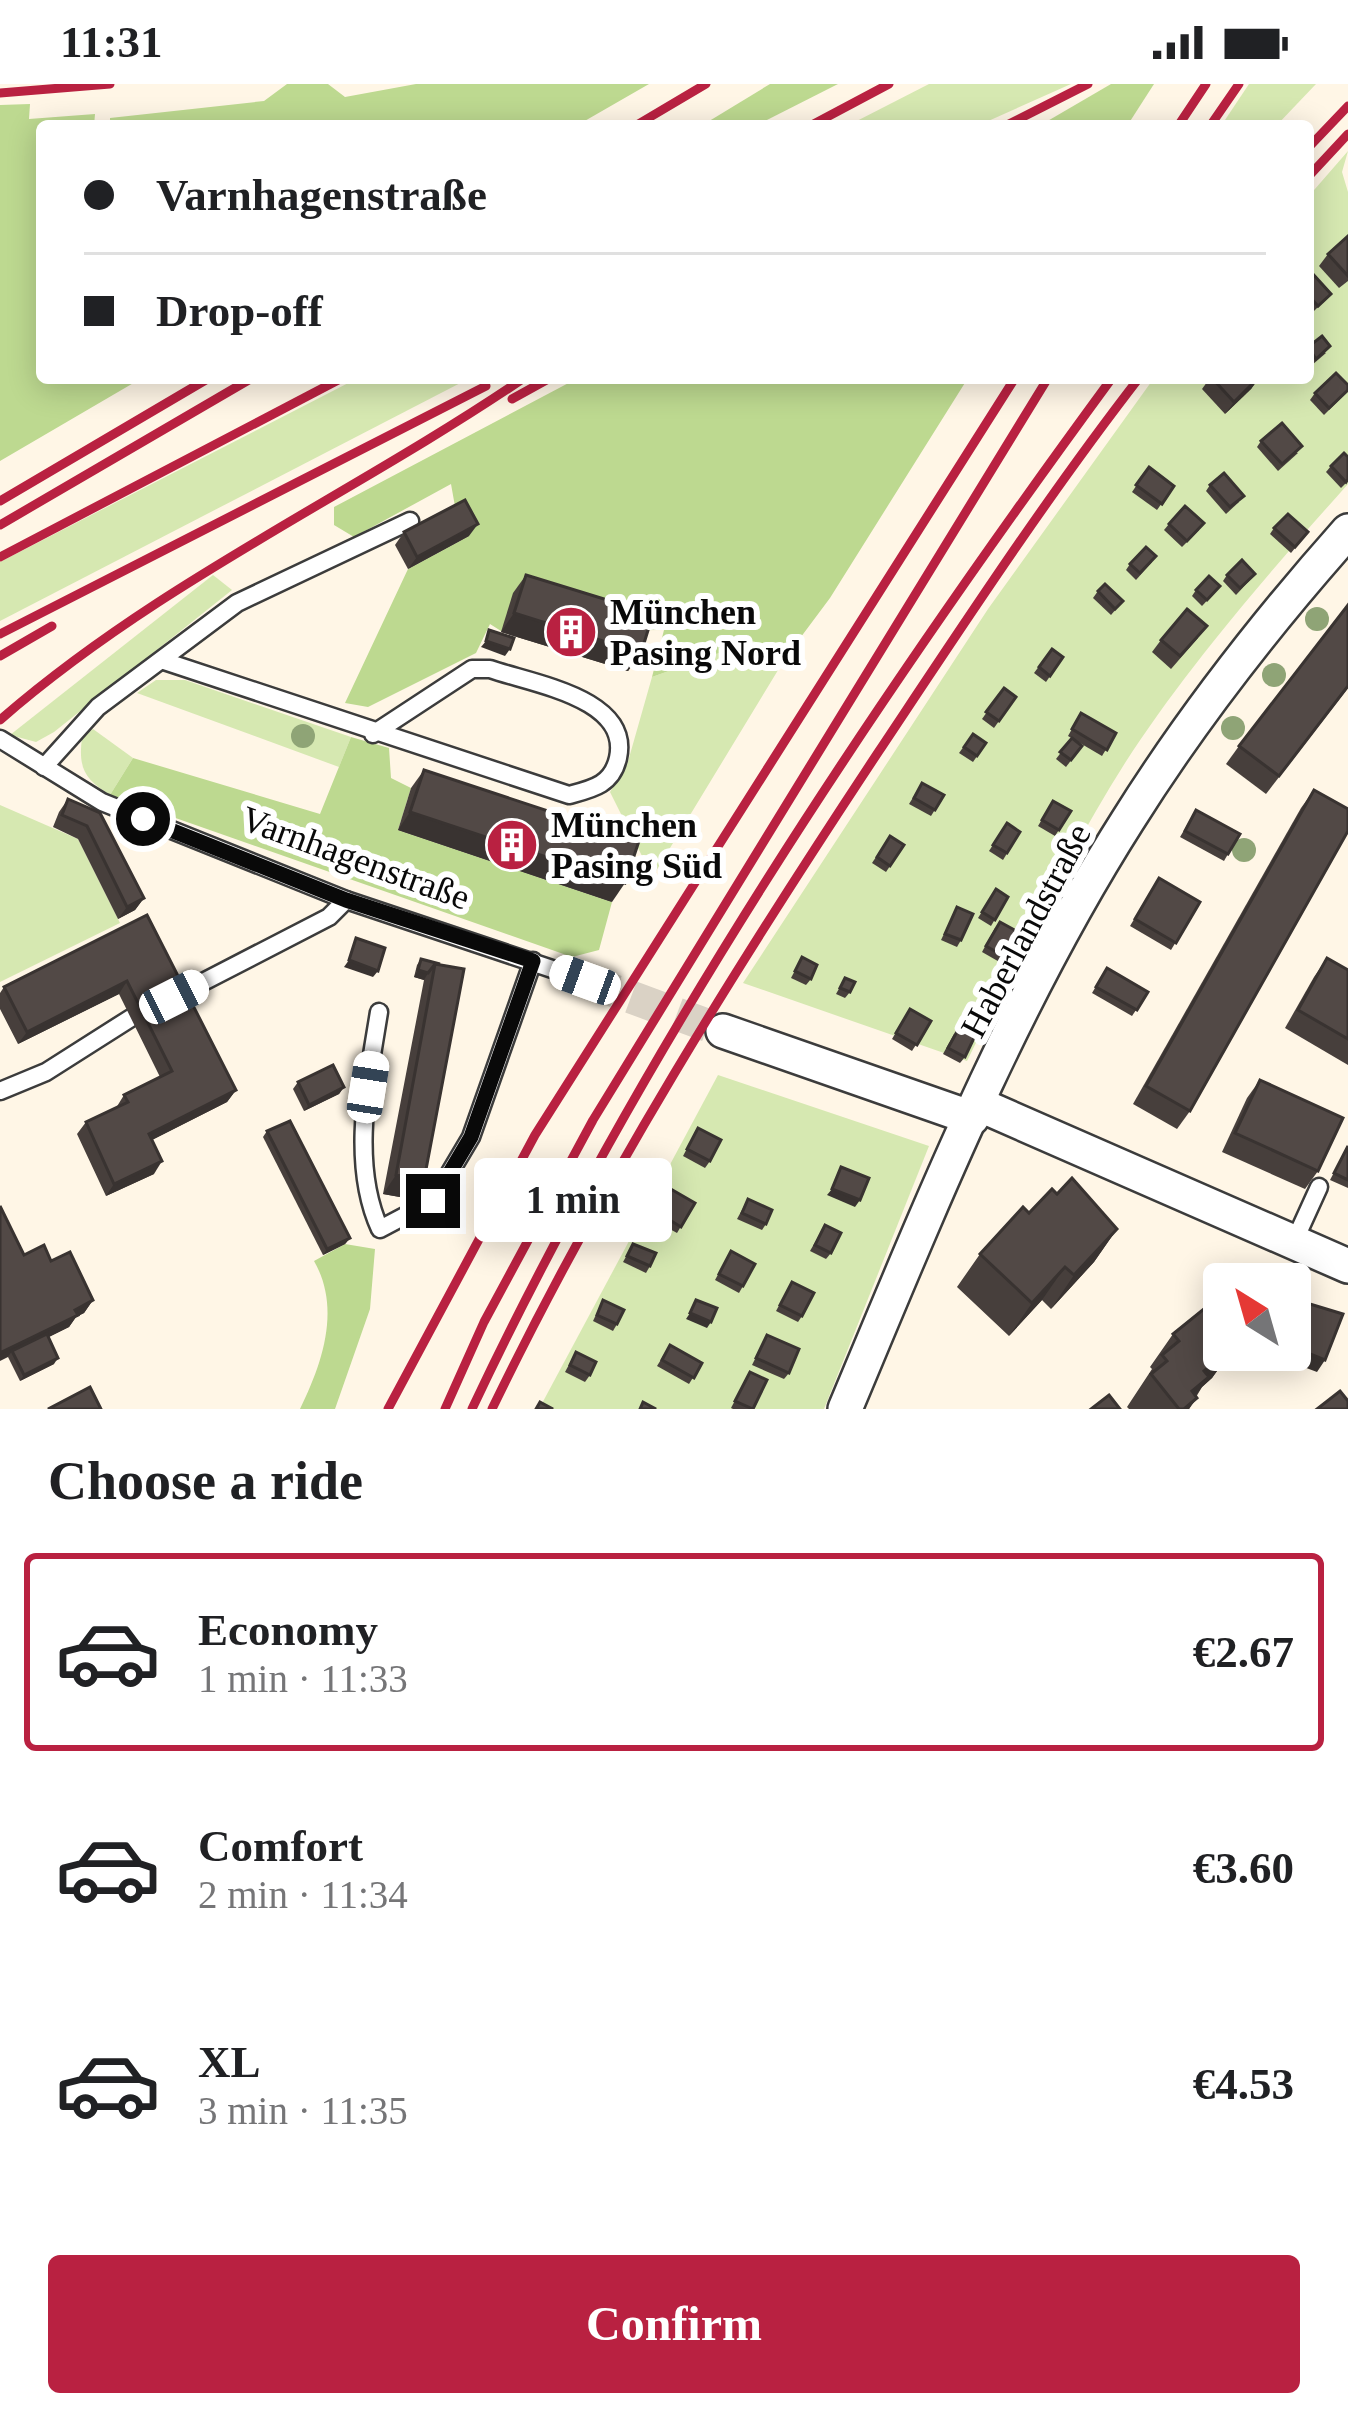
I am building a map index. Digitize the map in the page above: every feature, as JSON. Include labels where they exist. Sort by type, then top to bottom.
[{"type":"street","name":"Haberlandstraße","points":[[845,1409],[975,1111],[1046,963],[1128,819],[1218,692],[1348,531]]},
{"type":"street","points":[[723,1031],[975,1111],[1348,1266]]},
{"type":"lane","points":[[44,767],[98,707],[237,603],[410,521]]},
{"type":"lane","points":[[164,661],[373,734],[569,795],[601,787],[616,766],[622,739],[613,718],[596,707],[490,669],[472,669],[373,734]]},
{"type":"lane","name":"Varnhagenstraße","points":[[3,746],[102,802],[346,900],[585,980]]},
{"type":"lane","points":[[174,997],[329,917],[346,900]]},
{"type":"lane","points":[[380,1012],[368,1087],[365,1197],[380,1229],[433,1201],[471,1137],[533,961]]},
{"type":"lane","points":[[0,1091],[46,1072],[131,1018]]},
{"type":"lane","points":[[1294,1242],[1319,1187]]},
{"type":"green space","points":[[287,84],[328,84],[345,97],[416,84],[649,84],[586,120],[110,120],[264,101]]},
{"type":"green space","points":[[770,84],[838,84],[767,120],[711,120]]},
{"type":"green space","points":[[929,84],[1071,84],[990,120],[859,120]]},
{"type":"green space","points":[[1111,84],[1154,84],[1131,120],[1049,120]]},
{"type":"green space","points":[[1249,84],[1316,84],[1282,120],[1225,120]]},
{"type":"green space","points":[[30,104],[29,119],[95,114],[94,120],[36,120],[36,384],[132,384],[0,461],[0,105]]},
{"type":"green space","points":[[1348,151],[1342,172],[1348,192],[1348,484],[1203,655],[1125,763],[1062,872],[967,1061],[743,983],[988,609],[1150,384],[1314,384],[1314,190]]},
{"type":"green space","points":[[346,384],[458,384],[0,621],[0,562]]},
{"type":"green space","points":[[567,384],[964,384],[830,598],[786,657],[753,641],[652,677],[664,630],[501,631],[490,624],[476,653],[368,707],[345,703],[408,569],[469,536],[456,512],[451,484],[354,537],[334,525],[334,507]]},
{"type":"green space","points":[[213,575],[232,590],[54,732],[36,742],[10,735]]},
{"type":"green space","points":[[753,641],[786,657],[653,876],[643,880],[644,860],[610,792],[627,765],[652,677]]},
{"type":"green space","points":[[156,680],[185,680],[351,737],[339,767],[137,693]]},
{"type":"green space","points":[[93,729],[133,758],[110,795],[89,778],[81,758],[82,738]]},
{"type":"green space","points":[[351,737],[389,748],[391,778],[411,788],[398,830],[612,902],[599,950],[572,957],[110,795],[133,758],[320,814]]},
{"type":"green space","points":[[0,805],[78,839],[120,923],[0,982]]},
{"type":"green space","points":[[718,1075],[929,1146],[824,1409],[539,1409]]},
{"type":"green space","points":[[345,1244],[375,1249],[370,1309],[335,1409],[300,1409],[322,1354],[328,1316],[314,1261]]},
{"type":"building","points":[[1348,236],[1348,276],[1328,254]]},
{"type":"building","points":[[1314,275],[1331,294],[1318,306],[1314,302]]},
{"type":"building","points":[[1322,336],[1330,346],[1316,359],[1314,356],[1314,342]]},
{"type":"building","points":[[1336,373],[1348,390],[1329,408],[1315,393]]},
{"type":"building","points":[[1218,384],[1252,384],[1234,402]]},
{"type":"building","points":[[1282,423],[1302,446],[1282,464],[1261,441]]},
{"type":"building","points":[[1344,453],[1348,457],[1346,482],[1331,466]]},
{"type":"building","points":[[1149,467],[1174,486],[1162,504],[1136,485]]},
{"type":"building","points":[[1224,473],[1244,496],[1230,507],[1210,485]]},
{"type":"building","points":[[465,500],[478,524],[417,557],[404,532]]},
{"type":"building","points":[[1185,506],[1204,523],[1187,541],[1169,524]]},
{"type":"building","points":[[1288,514],[1308,532],[1295,547],[1274,528]]},
{"type":"building","points":[[1146,547],[1156,556],[1140,573],[1130,564]]},
{"type":"building","points":[[1242,560],[1255,574],[1240,588],[1227,575]]},
{"type":"building","points":[[526,575],[653,614],[641,653],[514,613]]},
{"type":"building","points":[[1209,576],[1220,586],[1207,600],[1196,590]]},
{"type":"building","points":[[1105,584],[1123,601],[1115,609],[1098,591]]},
{"type":"building","points":[[1348,605],[1348,686],[1279,776],[1239,746]]},
{"type":"building","points":[[1187,609],[1207,626],[1180,656],[1161,640]]},
{"type":"building","points":[[489,630],[514,638],[510,649],[486,641]]},
{"type":"building","points":[[1052,649],[1063,657],[1050,676],[1039,667]]},
{"type":"building","points":[[1004,688],[1016,697],[999,721],[986,712]]},
{"type":"building","points":[[1081,713],[1116,733],[1107,750],[1072,729]]},
{"type":"building","points":[[973,734],[986,743],[977,756],[964,747]]},
{"type":"building","points":[[1072,738],[1082,746],[1071,760],[1060,752]]},
{"type":"building","points":[[424,770],[639,841],[625,883],[410,812]]},
{"type":"building","points":[[922,783],[944,795],[935,810],[914,798]]},
{"type":"building","points":[[1314,790],[1348,809],[1348,831],[1190,1111],[1146,1086]]},
{"type":"building","points":[[68,799],[100,813],[144,898],[127,907],[87,826],[62,815]]},
{"type":"building","points":[[1053,801],[1071,811],[1059,830],[1042,820]]},
{"type":"building","points":[[1196,810],[1240,834],[1228,854],[1185,831]]},
{"type":"building","points":[[1007,823],[1020,832],[1007,853],[993,845]]},
{"type":"building","points":[[890,836],[904,845],[890,866],[877,857]]},
{"type":"building","points":[[1159,878],[1200,902],[1176,943],[1135,919]]},
{"type":"building","points":[[996,889],[1008,897],[995,920],[982,912]]},
{"type":"building","points":[[957,907],[973,914],[961,940],[945,934]]},
{"type":"building","points":[[147,915],[236,1090],[149,1134],[162,1161],[114,1184],[86,1122],[128,1102],[124,1095],[172,1071],[127,981],[27,1032],[4,987]]},
{"type":"building","points":[[1000,922],[1020,933],[1007,958],[986,946]]},
{"type":"building","points":[[356,938],[385,948],[378,971],[349,960]]},
{"type":"building","points":[[802,957],[817,965],[811,979],[795,971]]},
{"type":"building","points":[[1327,958],[1348,970],[1348,1039],[1298,1010]]},
{"type":"building","points":[[421,959],[440,964],[428,973],[418,970]]},
{"type":"building","points":[[435,964],[464,969],[424,1180],[396,1175]]},
{"type":"building","points":[[1107,968],[1148,992],[1137,1010],[1096,987]]},
{"type":"building","points":[[845,978],[855,982],[850,992],[840,988]]},
{"type":"building","points":[[910,1009],[931,1021],[917,1045],[896,1033]]},
{"type":"building","points":[[959,1028],[975,1036],[965,1057],[948,1048]]},
{"type":"building","points":[[333,1065],[344,1087],[309,1105],[298,1082]]},
{"type":"building","points":[[1260,1080],[1343,1118],[1318,1171],[1235,1133]]},
{"type":"building","points":[[290,1121],[350,1238],[327,1249],[267,1131]]},
{"type":"building","points":[[698,1128],[721,1140],[710,1161],[687,1149]]},
{"type":"building","points":[[1348,1146],[1348,1180],[1334,1173]]},
{"type":"building","points":[[841,1167],[869,1178],[860,1200],[832,1189]]},
{"type":"building","points":[[1072,1178],[1117,1229],[1074,1275],[1065,1267],[1032,1303],[980,1254],[1023,1207],[1029,1213],[1052,1189],[1057,1194]]},
{"type":"building","points":[[669,1188],[695,1203],[681,1227],[655,1211]]},
{"type":"building","points":[[748,1199],[772,1210],[766,1224],[742,1213]]},
{"type":"building","points":[[0,1206],[24,1255],[44,1245],[51,1261],[70,1252],[93,1300],[75,1310],[78,1315],[0,1353]]},
{"type":"building","points":[[825,1225],[841,1233],[831,1253],[815,1245]]},
{"type":"building","points":[[633,1244],[656,1253],[650,1266],[627,1256]]},
{"type":"building","points":[[731,1251],[755,1264],[743,1286],[719,1274]]},
{"type":"building","points":[[792,1282],[814,1293],[802,1316],[780,1305]]},
{"type":"building","points":[[603,1300],[624,1310],[617,1324],[597,1315]]},
{"type":"building","points":[[696,1300],[717,1308],[711,1322],[690,1313]]},
{"type":"building","points":[[1311,1304],[1343,1314],[1325,1360],[1311,1354]]},
{"type":"building","points":[[1203,1310],[1203,1371],[1209,1377],[1192,1391],[1197,1398],[1184,1409],[1179,1409],[1151,1374],[1167,1361],[1162,1355],[1179,1341],[1173,1334]]},
{"type":"building","points":[[47,1334],[58,1358],[24,1375],[12,1351]]},
{"type":"building","points":[[767,1335],[799,1349],[789,1373],[756,1358]]},
{"type":"building","points":[[670,1345],[702,1363],[694,1378],[662,1360]]},
{"type":"building","points":[[576,1352],[596,1362],[590,1375],[570,1365]]},
{"type":"building","points":[[750,1372],[767,1380],[753,1409],[735,1401]]},
{"type":"building","points":[[90,1387],[101,1409],[48,1409]]},
{"type":"building","points":[[1340,1391],[1348,1409],[1317,1409]]},
{"type":"building","points":[[1109,1395],[1120,1409],[1091,1409]]},
{"type":"tunnel","points":[[585,980],[723,1031]]},
{"type":"railway","points":[[0,93],[110,84]]},
{"type":"railway","points":[[645,120],[706,84]]},
{"type":"railway","points":[[821,120],[889,84]]},
{"type":"railway","points":[[1017,120],[1088,84]]},
{"type":"railway","points":[[1182,120],[1206,84]]},
{"type":"railway","points":[[1214,120],[1239,84]]},
{"type":"railway","points":[[1314,142],[1348,106]]},
{"type":"railway","points":[[1314,171],[1348,134]]},
{"type":"railway","points":[[0,501],[199,384]]},
{"type":"railway","points":[[0,525],[242,384]]},
{"type":"railway","points":[[0,557],[331,384]]},
{"type":"railway","points":[[0,720],[124,625],[515,384]]},
{"type":"railway","points":[[512,399],[539,384]]},
{"type":"railway","points":[[388,1409],[535,1135],[1011,384]]},
{"type":"railway","points":[[445,1409],[484,1322],[593,1120],[1044,384]]},
{"type":"railway","points":[[472,1409],[610,1141],[767,879],[937,624],[1108,384]]},
{"type":"railway","points":[[492,1409],[579,1239],[724,992],[974,609],[1135,384]]},
{"type":"railway","points":[[0,634],[486,386]]},
{"type":"railway","points":[[0,656],[52,626]]},
{"type":"place","name":"München Pasing Nord","points":[[571,632]]},
{"type":"place","name":"München Pasing Süd","points":[[512,845]]},
{"type":"route","points":[[143,819],[346,900],[533,961],[471,1137],[433,1201]]}]
